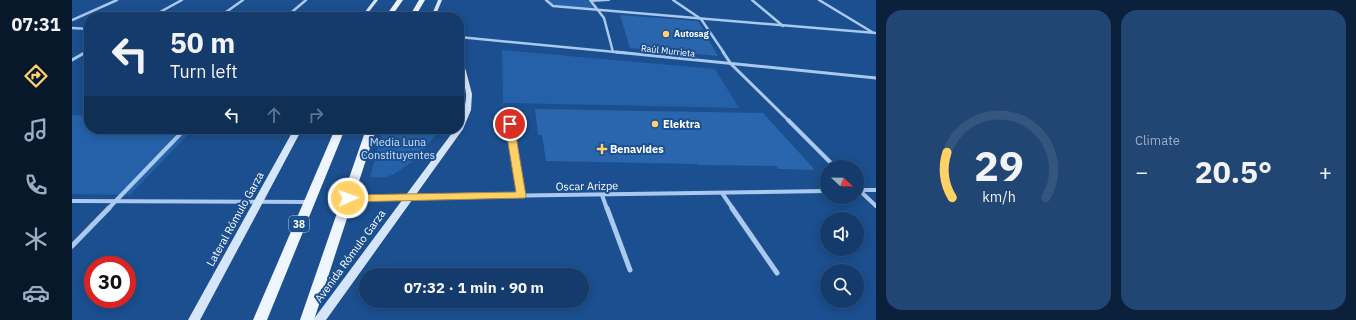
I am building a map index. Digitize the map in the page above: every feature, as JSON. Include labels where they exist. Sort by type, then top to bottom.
[{"type":"main road","points":[[392,12],[400,0]]},
{"type":"main road","points":[[415,12],[422,0]]},
{"type":"main road","name":"38","points":[[260,320],[338,134]]},
{"type":"main road","name":"Avenida Rómulo Garza","points":[[307,320],[369,134]]},
{"type":"street","points":[[90,12],[117,0]]},
{"type":"street","points":[[160,12],[182,0]]},
{"type":"street","points":[[226,12],[243,0]]},
{"type":"street","points":[[292,12],[306,0]]},
{"type":"street","points":[[367,12],[376,0]]},
{"type":"street","points":[[435,12],[440,0]]},
{"type":"street","points":[[546,0],[553,6],[702,20],[875,33]]},
{"type":"street","points":[[673,0],[702,20],[731,64],[829,160]]},
{"type":"street","points":[[752,0],[784,26]]},
{"type":"street","points":[[819,0],[875,33]]},
{"type":"street","points":[[590,1],[600,10],[605,18],[613,52]]},
{"type":"street","points":[[72,20],[84,15]]},
{"type":"street","points":[[72,28],[84,29]]},
{"type":"street","name":"Raúl Murrieta","points":[[464,37],[876,78]]},
{"type":"street","points":[[72,60],[84,54]]},
{"type":"street","name":"Avenida Rómulo Garza","points":[[464,74],[469,86],[470,103],[464,119]]},
{"type":"street","points":[[72,246],[180,134]]},
{"type":"street","name":"Lateral Rómulo Garza","points":[[194,320],[295,134]]},
{"type":"street","name":"Avenida Rómulo Garza","points":[[319,320],[455,134]]},
{"type":"street","points":[[864,189],[876,190]]},
{"type":"street","name":"Oscar Arizpe","points":[[348,198],[820,191]]},
{"type":"street","points":[[722,193],[777,274]]},
{"type":"street","points":[[602,195],[630,270]]},
{"type":"street","points":[[864,195],[876,206]]},
{"type":"street","points":[[72,200],[309,202]]},
{"type":"lane","points":[[590,1],[609,0]]},
{"type":"lane","points":[[510,124],[521,196]]},
{"type":"green space","points":[[549,0],[587,0],[596,8],[553,5]]},
{"type":"green space","points":[[502,50],[715,69],[739,108],[503,103]]},
{"type":"green space","points":[[72,115],[84,116],[84,134],[188,134],[130,195],[72,194]]},
{"type":"green space","name":"Media Luna Constituyentes","points":[[382,134],[436,134],[423,150],[402,169],[386,177],[370,177]]},
{"type":"building","name":"Autosag","points":[[620,15],[698,21],[718,56],[630,48]]},
{"type":"building","points":[[535,109],[763,113],[815,170],[779,169],[776,166],[546,161],[542,135],[538,135]]},
{"type":"place","name":"Autosag","points":[[666,34]]},
{"type":"place","name":"Elektra","points":[[655,124]]},
{"type":"place","name":"Benavides","points":[[602,149]]},
{"type":"route","points":[[348,198],[521,196],[510,124]]}]
